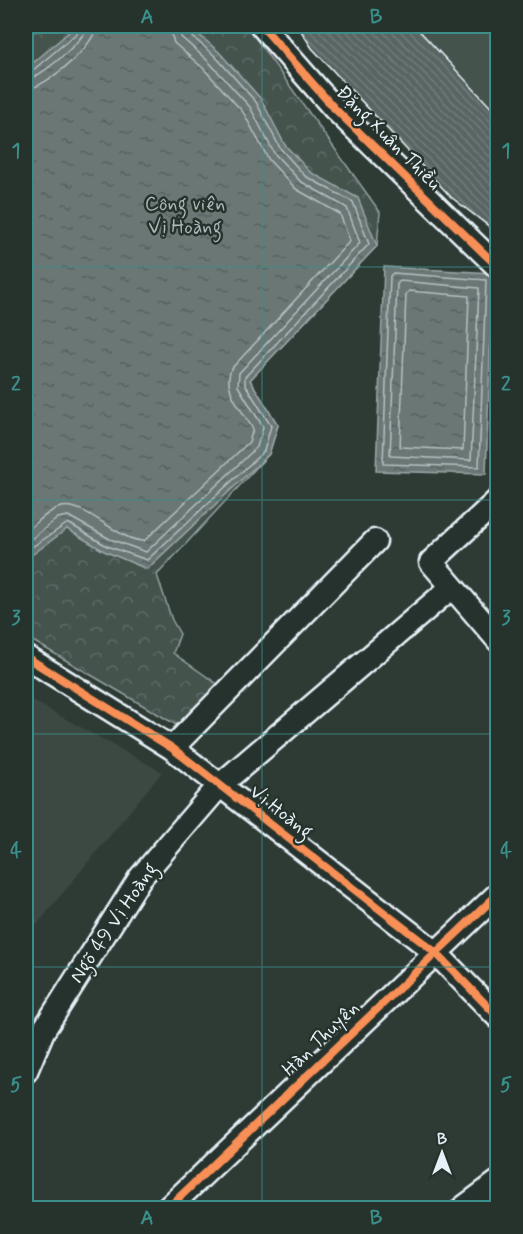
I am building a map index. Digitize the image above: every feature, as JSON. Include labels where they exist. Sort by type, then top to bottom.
[{"type":"street","name":"Đặng Xuân Thiều","points":[[262,26],[334,108],[498,267]]},
{"type":"street","points":[[498,500],[431,562],[498,640]]},
{"type":"street","points":[[172,748],[375,541]]},
{"type":"street","name":"Ngõ 49 Vị Hoàng","points":[[26,1071],[43,1031],[140,878],[220,785],[452,587]]},
{"type":"street","name":"Vị Hoàng","points":[[26,657],[172,748],[435,952],[498,1017]]},
{"type":"street","name":"Hàn Thuyên","points":[[168,1209],[498,894]]},
{"type":"street","points":[[463,1209],[498,1182]]},
{"type":"shaded area","points":[[26,697],[162,772],[26,938]]},
{"type":"green space","name":"Công viên Vị Hoàng","points":[[40,26],[247,26],[380,212],[377,246],[250,380],[278,425],[269,454],[157,575],[172,620],[180,634],[173,653],[226,690],[180,727],[26,637],[26,38]]},
{"type":"green space","points":[[298,26],[497,26],[497,233],[451,197],[312,48]]},
{"type":"water","name":"Công viên Vị Hoàng","points":[[76,26],[189,26],[219,52],[261,99],[285,145],[310,172],[358,198],[377,246],[250,380],[278,425],[269,454],[147,569],[104,551],[67,529],[29,557],[26,556],[26,69]]},
{"type":"water","points":[[384,267],[493,273],[486,474],[376,471]]},
{"type":"building","points":[[298,26],[415,26],[498,115],[498,233],[451,197],[312,48]]},
{"type":"cycle path","points":[[262,26],[334,108],[498,267]]},
{"type":"cycle path","points":[[26,657],[172,748],[435,952],[498,1017]]},
{"type":"cycle path","points":[[168,1208],[498,894]]}]
